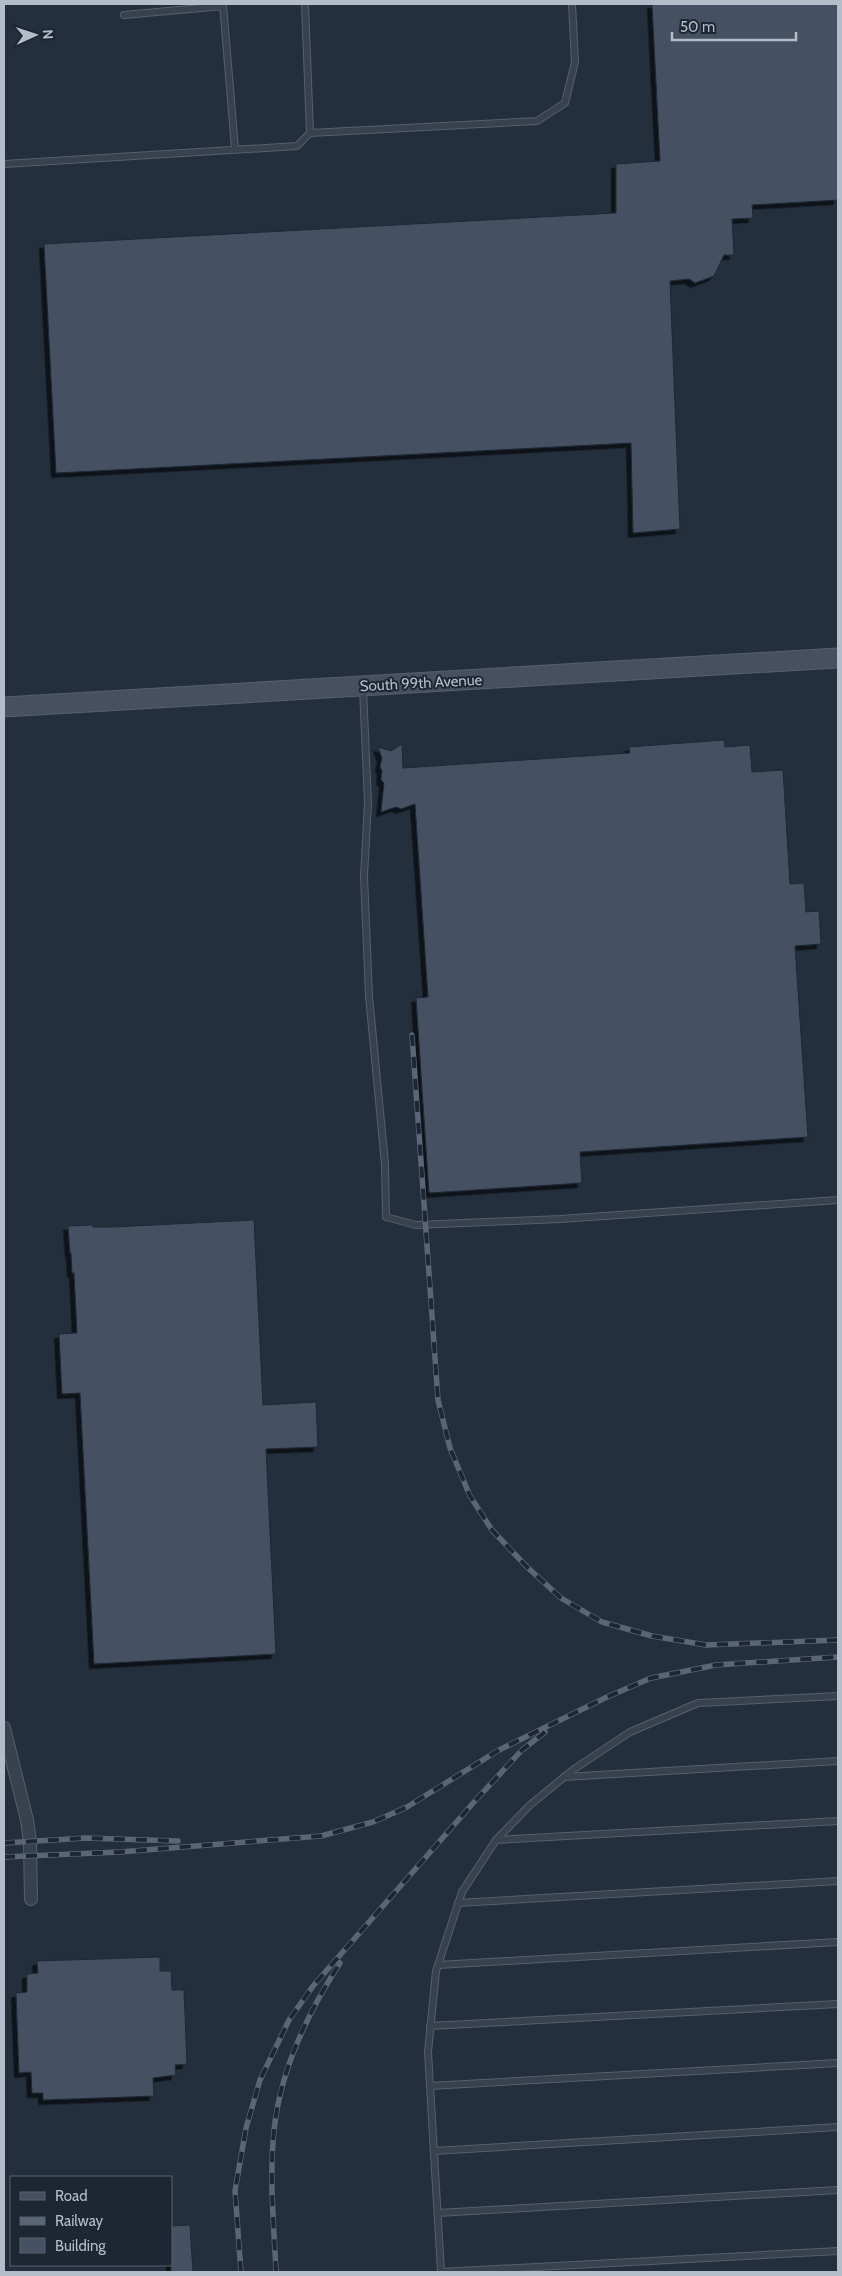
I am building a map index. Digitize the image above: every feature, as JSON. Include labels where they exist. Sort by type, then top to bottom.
[{"type":"main road","name":"South 99th Avenue","points":[[4,707],[838,658]]},
{"type":"street","points":[[4,1728],[27,1820],[30,1842],[31,1899]]},
{"type":"lane","points":[[305,4],[310,133]]},
{"type":"lane","points":[[4,164],[297,146],[310,133],[537,121],[565,103],[575,62],[572,4]]},
{"type":"lane","points":[[124,15],[223,5],[235,149]]},
{"type":"lane","points":[[363,687],[368,804],[364,876],[368,976],[384,1164],[386,1217],[416,1225],[560,1219],[838,1200]]},
{"type":"lane","points":[[838,1696],[698,1703],[630,1732],[563,1777],[530,1805],[496,1840],[462,1892],[438,1965],[428,2052],[441,2272],[838,2251]]},
{"type":"lane","points":[[563,1777],[838,1761]]},
{"type":"lane","points":[[496,1840],[838,1821]]},
{"type":"lane","points":[[458,1902],[838,1881]]},
{"type":"lane","points":[[438,1965],[838,1942]]},
{"type":"lane","points":[[430,2026],[838,2004]]},
{"type":"lane","points":[[430,2086],[838,2063]]},
{"type":"lane","points":[[434,2150],[838,2128]]},
{"type":"lane","points":[[438,2213],[838,2190]]},
{"type":"building","points":[[652,4],[838,4],[838,200],[752,205],[753,218],[732,219],[734,255],[724,255],[714,276],[695,283],[689,279],[670,281],[680,529],[633,533],[631,443],[56,473],[44,244],[616,213],[616,164],[660,161]]},
{"type":"building","points":[[724,740],[725,747],[750,745],[752,772],[783,770],[790,884],[804,883],[806,912],[819,911],[821,944],[795,946],[808,1137],[580,1152],[582,1183],[429,1193],[416,998],[428,997],[415,804],[401,809],[396,807],[381,812],[384,783],[381,780],[382,771],[380,767],[382,758],[378,747],[391,751],[402,744],[403,768],[630,753],[629,747]]},
{"type":"building","points":[[254,1220],[263,1405],[316,1402],[318,1447],[266,1449],[276,1654],[94,1664],[80,1393],[62,1394],[59,1334],[77,1333],[74,1273],[72,1273],[68,1226],[93,1225],[93,1227],[113,1227]]},
{"type":"building","points":[[160,1957],[160,1971],[171,1971],[172,1990],[184,1990],[187,2064],[175,2065],[176,2075],[153,2078],[154,2096],[43,2100],[43,2093],[32,2093],[31,2072],[19,2073],[16,1993],[27,1992],[27,1974],[38,1973],[37,1961]]},
{"type":"building","points":[[190,2225],[193,2272],[171,2272],[172,2226]]},
{"type":"railway","points":[[412,1035],[438,1400],[450,1448],[470,1496],[492,1530],[527,1567],[561,1598],[602,1622],[652,1636],[706,1645],[838,1640]]},
{"type":"railway","points":[[4,1857],[120,1852],[321,1836],[373,1822],[407,1807],[499,1750],[607,1697],[651,1678],[716,1665],[838,1657]]},
{"type":"railway","points":[[241,2272],[235,2191],[246,2128],[260,2080],[289,2020],[313,1986],[474,1802],[522,1750],[545,1732]]},
{"type":"railway","points":[[4,1843],[86,1838],[178,1841]]},
{"type":"railway","points":[[276,2272],[272,2166],[277,2108],[289,2064],[306,2022],[340,1963]]}]
